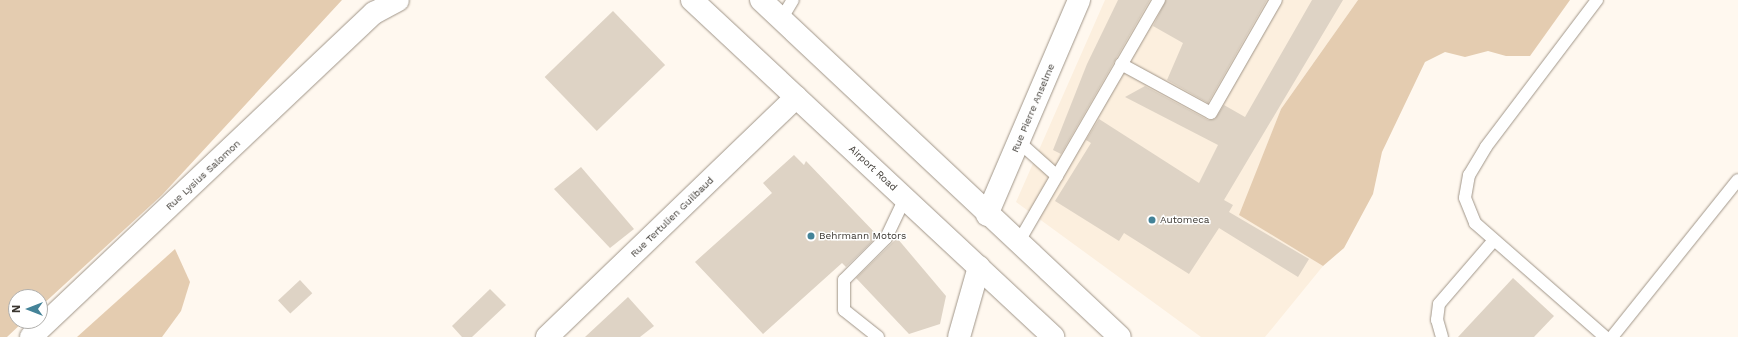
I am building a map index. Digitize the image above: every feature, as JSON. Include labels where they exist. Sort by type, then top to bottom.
[{"type":"street","name":"Rue Lysius Salomon","points":[[31,337],[376,6],[398,0]]},
{"type":"street","name":"Airport Road","points":[[692,0],[1053,337]]},
{"type":"street","points":[[761,0],[787,9],[988,215],[1120,337]]},
{"type":"street","name":"Rue Pierre Anselme","points":[[988,215],[1079,0]]},
{"type":"street","name":"Rue Tertulien Guilbaud","points":[[547,337],[796,97]]},
{"type":"street","points":[[958,337],[979,267]]},
{"type":"lane","points":[[1018,243],[1159,0]]},
{"type":"lane","points":[[1121,64],[1211,112],[1276,0]]},
{"type":"lane","points":[[1597,0],[1486,147],[1469,175],[1466,198],[1475,223],[1604,337]]},
{"type":"lane","points":[[1018,142],[1057,176]]},
{"type":"lane","points":[[1612,337],[1738,180]]},
{"type":"lane","points":[[878,337],[844,310],[844,280],[886,238],[905,198]]},
{"type":"lane","points":[[1442,337],[1437,320],[1439,304],[1494,240]]},
{"type":"shaded area","points":[[0,0],[342,0],[162,195],[48,300],[48,289],[8,289],[8,329],[16,329],[7,337],[0,337]]},
{"type":"shaded area","points":[[1105,0],[1358,0],[1281,109],[1240,215],[1323,266],[1265,337],[1201,337],[1016,202]]},
{"type":"shaded area","points":[[1358,0],[1570,0],[1530,56],[1506,56],[1488,51],[1465,57],[1445,52],[1425,62],[1382,152],[1373,194],[1344,248],[1323,266],[1239,215],[1281,109]]},
{"type":"shaded area","points":[[175,249],[190,282],[181,311],[162,337],[77,337]]},
{"type":"building","points":[[1118,0],[1150,0],[1061,154],[1053,150],[1087,64]]},
{"type":"building","points":[[1166,0],[1267,0],[1208,103],[1167,80],[1183,43],[1153,26]]},
{"type":"building","points":[[1312,0],[1343,0],[1224,200],[1233,205],[1229,212],[1309,259],[1298,277],[1219,228],[1189,274],[1124,233],[1119,241],[1055,201],[1091,143],[1086,140],[1099,119],[1199,183],[1218,145],[1125,97],[1145,86],[1208,120],[1215,119],[1224,105],[1245,117]]},
{"type":"building","points":[[613,11],[665,65],[597,131],[545,77]]},
{"type":"building","points":[[794,155],[804,165],[806,161],[878,236],[846,267],[842,263],[763,334],[695,262],[772,193],[763,183]]},
{"type":"building","points":[[581,167],[634,229],[610,248],[554,189]]},
{"type":"building","points":[[897,238],[946,296],[940,324],[909,334],[856,278]]},
{"type":"building","points":[[1513,278],[1554,316],[1534,337],[1458,337]]},
{"type":"building","points":[[300,280],[312,293],[290,314],[278,300]]},
{"type":"building","points":[[490,289],[506,305],[472,337],[462,337],[452,326]]},
{"type":"building","points":[[628,297],[654,326],[640,337],[585,337]]},
{"type":"place","name":"Automeca","points":[[1152,220]]},
{"type":"place","name":"Behrmann Motors","points":[[811,236]]}]
